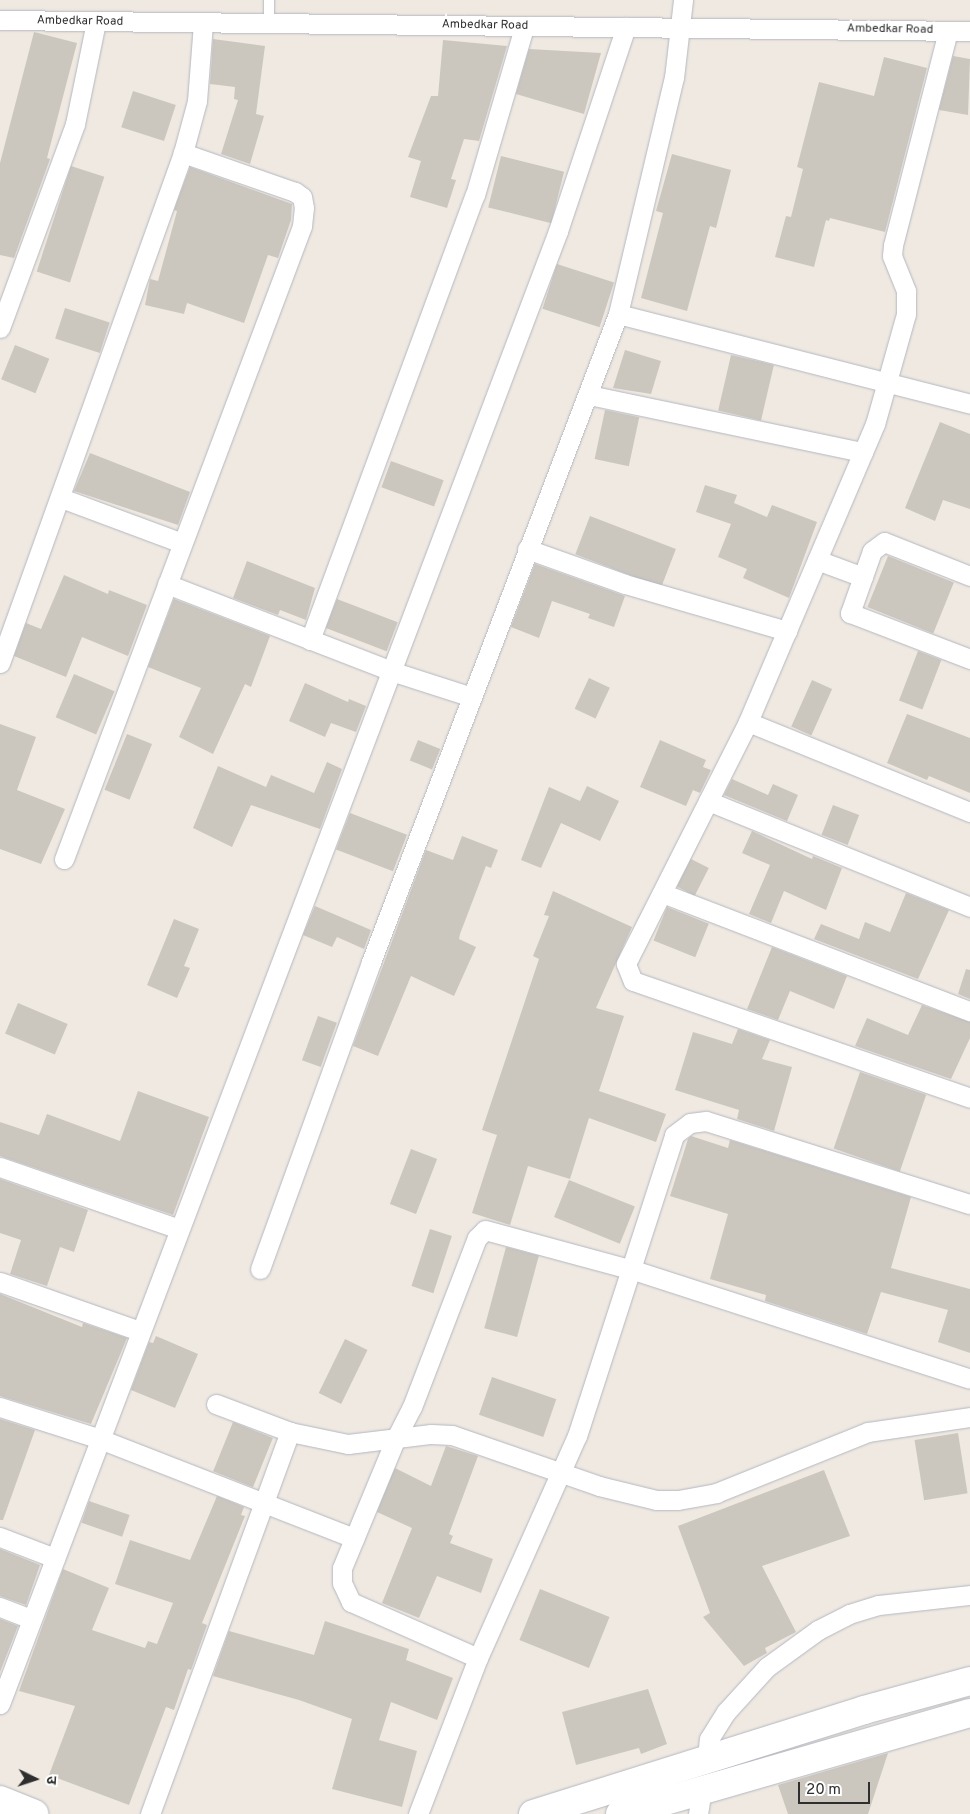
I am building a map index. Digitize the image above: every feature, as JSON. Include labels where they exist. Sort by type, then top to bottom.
[{"type":"street","points":[[260,1269],[371,962],[527,548],[618,314],[674,78],[682,28],[683,0]]},
{"type":"street","name":"Ambedkar Road","points":[[0,20],[970,31]]},
{"type":"street","points":[[0,328],[75,124],[96,22]]},
{"type":"street","points":[[0,663],[61,498],[183,152],[197,101],[203,23]]},
{"type":"street","points":[[310,640],[475,195],[524,27]]},
{"type":"street","points":[[0,1704],[558,231],[626,28]]},
{"type":"street","points":[[948,31],[893,246],[892,256],[907,303],[887,385],[862,452],[748,722],[626,964],[633,981],[970,1098]]},
{"type":"street","points":[[64,859],[302,226],[304,208],[302,197],[296,192],[183,152]]},
{"type":"street","points":[[618,314],[887,385],[970,404]]},
{"type":"street","points":[[588,395],[862,452]]},
{"type":"street","points":[[61,498],[182,542]]},
{"type":"street","points":[[970,576],[884,542],[872,551],[850,613],[970,659]]},
{"type":"street","points":[[527,548],[625,584],[787,631]]},
{"type":"street","points":[[817,560],[863,577]]},
{"type":"street","points":[[167,584],[391,671],[472,697]]},
{"type":"street","points":[[748,722],[970,812]]},
{"type":"street","points":[[708,801],[970,907]]},
{"type":"street","points":[[662,893],[970,1011]]},
{"type":"street","points":[[418,1814],[478,1658],[577,1436],[674,1135],[690,1123],[706,1121],[970,1204]]},
{"type":"street","points":[[0,1167],[179,1229]]},
{"type":"street","points":[[478,1658],[351,1602],[342,1583],[342,1568],[395,1440],[412,1407],[477,1238],[486,1230],[630,1269],[970,1378]]},
{"type":"street","points":[[0,1282],[140,1331]]},
{"type":"street","points":[[216,1404],[290,1432],[348,1444],[395,1440],[431,1434],[452,1435],[561,1471],[599,1486],[656,1500],[698,1498],[868,1432],[970,1417]]},
{"type":"street","points":[[0,1407],[100,1439],[354,1538]]},
{"type":"street","points":[[150,1814],[290,1432]]},
{"type":"street","points":[[0,1537],[54,1558]]},
{"type":"street","points":[[707,1760],[709,1739],[726,1712],[767,1667],[818,1630],[849,1614],[879,1605],[970,1595]]},
{"type":"street","points":[[0,1607],[31,1619]]},
{"type":"street","points":[[533,1814],[864,1710],[970,1681]]},
{"type":"street","points":[[620,1814],[700,1801],[970,1712]]},
{"type":"street","points":[[0,1800],[34,1814]]},
{"type":"lane","points":[[268,24],[269,0]]},
{"type":"building","points":[[34,32],[77,43],[47,158],[50,159],[14,258],[0,255],[0,163]]},
{"type":"building","points":[[213,39],[265,46],[256,114],[264,116],[250,164],[221,154],[238,100],[234,99],[235,87],[210,84]]},
{"type":"building","points":[[443,40],[507,46],[479,141],[464,139],[451,179],[456,180],[447,208],[410,197],[421,161],[408,157],[431,96],[438,96]]},
{"type":"building","points":[[529,49],[601,53],[584,114],[516,94]]},
{"type":"building","points":[[953,56],[970,59],[968,115],[939,110]]},
{"type":"building","points":[[884,57],[927,68],[885,232],[830,218],[829,221],[826,220],[814,267],[775,257],[786,216],[791,217],[803,169],[797,167],[819,82],[874,96]]},
{"type":"building","points":[[133,91],[176,105],[164,141],[121,127]]},
{"type":"building","points":[[672,154],[731,170],[716,228],[710,226],[687,311],[641,298],[663,213],[656,211]]},
{"type":"building","points":[[501,156],[564,172],[551,223],[488,207]]},
{"type":"building","points":[[71,166],[104,177],[70,282],[37,272]]},
{"type":"building","points":[[190,167],[292,204],[291,220],[278,258],[268,255],[244,323],[187,303],[184,314],[145,305],[150,279],[158,281],[177,211],[174,210]]},
{"type":"building","points":[[557,264],[614,283],[600,327],[542,309]]},
{"type":"building","points":[[65,308],[110,323],[100,353],[55,338]]},
{"type":"building","points":[[15,345],[49,359],[35,393],[1,379]]},
{"type":"building","points":[[625,350],[661,361],[651,394],[613,388]]},
{"type":"building","points":[[731,355],[774,365],[761,420],[718,411]]},
{"type":"building","points":[[605,410],[639,417],[629,466],[595,459]]},
{"type":"building","points":[[940,422],[970,434],[970,509],[943,500],[935,521],[905,508]]},
{"type":"building","points":[[90,453],[190,492],[178,525],[74,491]]},
{"type":"building","points":[[391,461],[444,480],[434,506],[381,487]]},
{"type":"building","points":[[705,485],[737,495],[734,503],[767,517],[772,505],[817,522],[789,598],[743,578],[747,569],[718,557],[731,524],[696,512]]},
{"type":"building","points":[[590,516],[676,549],[661,587],[575,554]]},
{"type":"building","points":[[888,556],[954,583],[933,634],[867,607]]},
{"type":"building","points":[[247,561],[315,588],[306,620],[280,610],[278,615],[233,598]]},
{"type":"building","points":[[535,564],[625,596],[614,627],[588,618],[590,614],[552,601],[539,638],[511,627]]},
{"type":"building","points":[[64,575],[108,594],[109,590],[147,605],[128,656],[82,637],[66,677],[14,656],[26,623],[41,629]]},
{"type":"building","points":[[174,599],[270,636],[251,687],[245,684],[213,754],[179,737],[201,688],[148,667]]},
{"type":"building","points":[[337,599],[398,622],[387,651],[326,628]]},
{"type":"building","points":[[918,651],[941,660],[922,709],[899,700]]},
{"type":"building","points":[[74,674],[115,691],[96,734],[56,717]]},
{"type":"building","points":[[589,678],[610,688],[595,719],[575,709]]},
{"type":"building","points":[[812,680],[832,689],[811,736],[791,727]]},
{"type":"building","points":[[305,683],[348,702],[349,699],[366,706],[356,732],[331,723],[325,737],[289,721]]},
{"type":"building","points":[[907,714],[970,738],[970,793],[929,776],[927,780],[887,763]]},
{"type":"building","points":[[0,724],[36,737],[17,790],[65,809],[41,864],[0,849]]},
{"type":"building","points":[[127,734],[152,744],[130,800],[105,790]]},
{"type":"building","points":[[418,740],[440,749],[432,769],[410,760]]},
{"type":"building","points":[[660,740],[706,760],[703,767],[711,770],[700,793],[693,790],[686,806],[640,787]]},
{"type":"building","points":[[327,762],[342,769],[320,829],[251,805],[232,847],[193,828],[218,766],[266,787],[271,775],[314,793]]},
{"type":"building","points":[[732,779],[768,795],[773,784],[798,795],[787,821],[724,795]]},
{"type":"building","points":[[587,786],[619,801],[600,841],[561,823],[541,868],[521,860],[549,787],[580,801]]},
{"type":"building","points":[[833,805],[859,815],[848,845],[822,835]]},
{"type":"building","points":[[350,813],[407,835],[393,871],[336,849]]},
{"type":"building","points":[[752,831],[812,859],[813,856],[842,868],[826,910],[784,891],[771,923],[749,914],[770,865],[742,853]]},
{"type":"building","points":[[462,836],[498,850],[491,868],[486,866],[460,934],[459,939],[476,947],[454,996],[411,976],[378,1056],[353,1046],[426,850],[453,860]]},
{"type":"building","points":[[691,859],[709,868],[695,896],[677,887]]},
{"type":"building","points":[[553,891],[632,927],[596,1008],[624,1016],[599,1091],[666,1114],[656,1142],[589,1118],[570,1179],[528,1166],[510,1225],[472,1213],[497,1135],[482,1130],[539,959],[533,956],[549,916],[544,915]]},
{"type":"building","points":[[906,893],[949,910],[918,979],[814,939],[821,924],[859,939],[865,922],[890,932]]},
{"type":"building","points":[[315,906],[371,930],[364,949],[337,937],[332,947],[303,935]]},
{"type":"building","points":[[667,907],[709,924],[695,957],[654,940]]},
{"type":"building","points":[[174,919],[199,929],[184,966],[190,968],[177,998],[147,985]]},
{"type":"building","points":[[772,947],[847,976],[834,1009],[790,991],[778,1020],[747,1009]]},
{"type":"building","points":[[966,969],[970,970],[970,999],[958,994]]},
{"type":"building","points":[[18,1003],[68,1024],[55,1054],[5,1033]]},
{"type":"building","points":[[922,1005],[970,1022],[970,1038],[951,1079],[855,1046],[867,1018],[908,1035]]},
{"type":"building","points":[[318,1016],[337,1023],[321,1067],[302,1060]]},
{"type":"building","points":[[738,1029],[770,1040],[762,1059],[792,1067],[774,1131],[737,1119],[739,1110],[675,1090],[693,1032],[732,1044]]},
{"type":"building","points":[[860,1072],[926,1095],[900,1171],[834,1149]]},
{"type":"building","points":[[138,1091],[209,1117],[173,1215],[0,1156],[0,1122],[39,1135],[47,1114],[120,1141]]},
{"type":"building","points":[[691,1136],[728,1148],[730,1140],[911,1197],[891,1268],[970,1289],[970,1353],[938,1342],[948,1310],[881,1292],[867,1334],[765,1301],[766,1295],[710,1279],[728,1214],[670,1196],[688,1139]]},
{"type":"building","points":[[411,1149],[437,1159],[416,1214],[390,1204]]},
{"type":"building","points":[[0,1179],[88,1210],[74,1252],[60,1247],[47,1286],[10,1274],[21,1240],[0,1233]]},
{"type":"building","points":[[569,1180],[635,1207],[620,1244],[554,1217]]},
{"type":"building","points":[[430,1229],[452,1236],[433,1293],[411,1286]]},
{"type":"building","points":[[506,1247],[539,1256],[517,1337],[484,1328]]},
{"type":"building","points":[[0,1294],[82,1327],[83,1323],[127,1338],[91,1424],[0,1396]]},
{"type":"building","points":[[156,1336],[198,1354],[175,1408],[131,1390],[149,1342],[153,1343]]},
{"type":"building","points":[[345,1339],[367,1350],[341,1404],[319,1393]]},
{"type":"building","points":[[492,1377],[556,1399],[543,1437],[479,1415]]},
{"type":"building","points":[[0,1419],[35,1430],[3,1520],[0,1520]]},
{"type":"building","points":[[233,1422],[273,1438],[253,1487],[213,1471]]},
{"type":"building","points":[[958,1433],[968,1493],[924,1500],[915,1440]]},
{"type":"building","points":[[446,1446],[478,1456],[449,1534],[453,1536],[450,1543],[493,1559],[481,1593],[437,1576],[419,1618],[382,1603],[412,1528],[377,1512],[395,1468],[431,1486]]},
{"type":"building","points":[[824,1470],[850,1536],[762,1566],[796,1632],[765,1648],[767,1653],[744,1666],[703,1617],[710,1613],[678,1526]]},
{"type":"building","points":[[217,1496],[244,1507],[241,1515],[245,1516],[202,1623],[207,1625],[191,1670],[188,1669],[174,1710],[166,1707],[129,1805],[49,1775],[75,1706],[19,1691],[63,1569],[109,1588],[92,1630],[145,1648],[148,1641],[157,1644],[173,1603],[115,1584],[130,1540],[190,1560]]},
{"type":"building","points":[[89,1501],[130,1515],[122,1537],[82,1523]]},
{"type":"building","points":[[0,1549],[40,1565],[26,1605],[0,1596]]},
{"type":"building","points":[[540,1589],[610,1617],[589,1668],[519,1640]]},
{"type":"building","points":[[0,1619],[18,1626],[0,1672]]},
{"type":"building","points":[[325,1621],[409,1649],[406,1660],[453,1678],[437,1720],[391,1702],[379,1740],[417,1751],[402,1807],[332,1789],[352,1719],[299,1700],[213,1676],[229,1631],[314,1655]]},
{"type":"building","points":[[648,1689],[667,1744],[641,1754],[639,1748],[576,1765],[562,1712]]},
{"type":"building","points":[[888,1753],[868,1814],[788,1814],[778,1785]]}]
